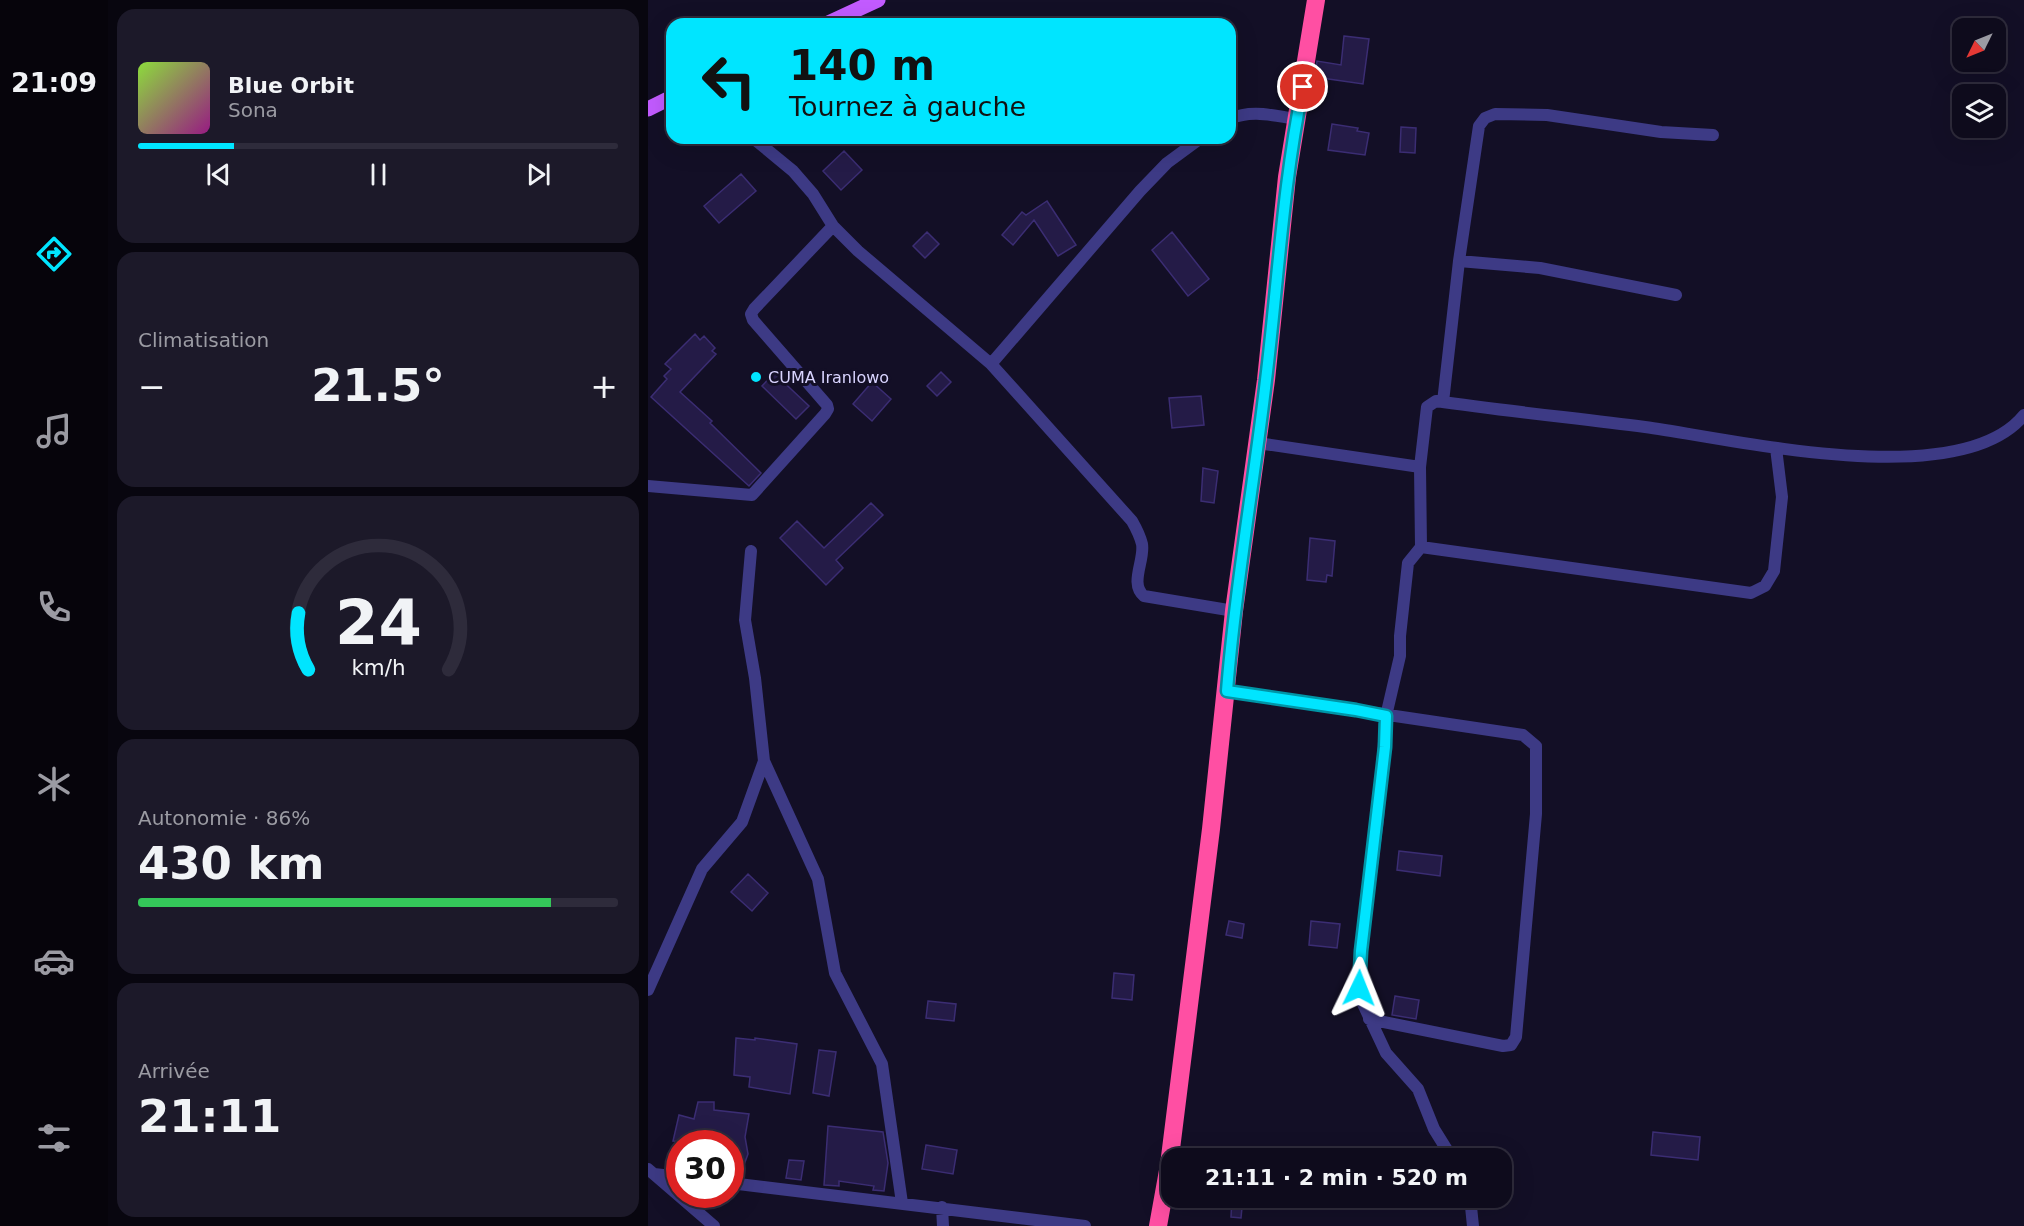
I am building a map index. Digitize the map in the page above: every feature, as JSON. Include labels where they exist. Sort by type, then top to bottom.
[{"type":"highway","points":[[1158,1226],[1169,1165],[1227,691],[1234,610],[1258,443],[1287,177],[1316,0]]},
{"type":"main road","points":[[839,18],[878,0]]},
{"type":"main road","points":[[648,109],[666,100]]},
{"type":"street","points":[[1236,117],[1253,113],[1297,119]]},
{"type":"street","points":[[1443,402],[1459,261],[1479,126],[1485,118],[1495,114],[1547,114],[1661,132],[1713,135]]},
{"type":"street","points":[[760,144],[793,171],[813,194],[833,226],[858,250],[991,364],[1132,521],[1143,546],[1137,585],[1139,592],[1144,596],[1234,610]]},
{"type":"street","points":[[991,364],[1140,191],[1167,163],[1193,144]]},
{"type":"street","points":[[648,486],[752,495],[825,414],[828,409],[827,405],[753,320],[751,314],[833,226]]},
{"type":"street","points":[[1459,261],[1540,268],[1676,295]]},
{"type":"street","points":[[1446,1148],[1434,1129],[1418,1089],[1386,1053],[1369,1019],[1359,988],[1361,951],[1378,819],[1386,716],[1400,656],[1408,563],[1421,547],[1420,466],[1427,407],[1436,401],[1648,428],[1776,448],[1887,457],[1958,451],[2002,435],[2024,415]]},
{"type":"street","points":[[1258,443],[1420,466]]},
{"type":"street","points":[[1421,547],[1751,593],[1765,586],[1774,571],[1782,497],[1776,448]]},
{"type":"street","points":[[751,551],[745,620],[755,678],[764,761],[818,879],[835,973],[882,1064],[902,1203]]},
{"type":"street","points":[[1227,691],[1523,735],[1536,746],[1536,814],[1516,1038],[1511,1045],[1503,1046],[1369,1019]]},
{"type":"street","points":[[648,990],[702,869],[742,822],[764,761]]},
{"type":"street","points":[[651,1172],[666,1175]]},
{"type":"street","points":[[651,1172],[714,1226]]},
{"type":"street","points":[[744,1185],[1085,1226]]},
{"type":"street","points":[[942,1207],[943,1226]]},
{"type":"street","points":[[1471,1208],[1473,1226]]},
{"type":"building","points":[[1344,36],[1369,39],[1363,84],[1315,77],[1317,61],[1341,65]]},
{"type":"building","points":[[1332,124],[1358,128],[1357,131],[1369,133],[1365,155],[1328,150]]},
{"type":"building","points":[[1401,127],[1416,128],[1415,153],[1400,152]]},
{"type":"building","points":[[844,151],[862,170],[841,190],[823,171]]},
{"type":"building","points":[[741,174],[756,191],[719,223],[704,206]]},
{"type":"building","points":[[1047,201],[1076,245],[1058,256],[1034,220],[1013,245],[1002,235],[1022,212],[1026,215]]},
{"type":"building","points":[[927,232],[939,244],[925,258],[913,246]]},
{"type":"building","points":[[1172,232],[1209,279],[1188,296],[1152,250]]},
{"type":"building","points":[[695,334],[700,340],[704,336],[715,348],[712,351],[716,354],[680,392],[712,421],[710,423],[761,473],[749,486],[651,397],[667,379],[664,376],[671,369],[665,364]]},
{"type":"building","points":[[941,372],[951,382],[937,396],[927,386]]},
{"type":"building","points":[[774,373],[809,406],[796,419],[762,386]]},
{"type":"building","points":[[872,382],[891,399],[872,421],[853,404]]},
{"type":"building","points":[[1201,396],[1204,425],[1172,428],[1169,398]]},
{"type":"building","points":[[1203,468],[1218,471],[1214,503],[1201,501]]},
{"type":"building","points":[[871,503],[883,515],[836,560],[843,568],[826,585],[780,538],[797,521],[824,548]]},
{"type":"building","points":[[1310,538],[1335,541],[1332,576],[1327,575],[1326,582],[1307,580]]},
{"type":"building","points":[[1399,851],[1442,856],[1440,876],[1397,870]]},
{"type":"building","points":[[748,874],[768,893],[752,911],[731,892]]},
{"type":"building","points":[[1229,921],[1244,924],[1242,938],[1226,935]]},
{"type":"building","points":[[1311,921],[1340,924],[1337,948],[1309,945]]},
{"type":"building","points":[[1114,973],[1134,975],[1132,1000],[1112,998]]},
{"type":"building","points":[[1395,996],[1419,1000],[1416,1019],[1392,1015]]},
{"type":"building","points":[[928,1001],[956,1004],[954,1021],[926,1018]]},
{"type":"building","points":[[736,1038],[755,1040],[755,1038],[797,1044],[790,1094],[749,1087],[750,1077],[734,1075]]},
{"type":"building","points":[[819,1050],[836,1052],[829,1096],[813,1093]]},
{"type":"building","points":[[698,1102],[714,1102],[714,1110],[749,1114],[745,1137],[748,1154],[744,1165],[744,1130],[676,1130],[679,1115],[694,1119]]},
{"type":"building","points":[[828,1126],[883,1132],[888,1163],[884,1191],[873,1190],[874,1186],[839,1181],[839,1186],[824,1185]]},
{"type":"building","points":[[1653,1132],[1700,1137],[1698,1160],[1651,1155]]},
{"type":"building","points":[[926,1145],[957,1150],[953,1174],[922,1169]]},
{"type":"building","points":[[789,1160],[804,1161],[801,1180],[786,1178]]},
{"type":"building","points":[[1231,1208],[1242,1208],[1241,1218],[1231,1217]]},
{"type":"place","name":"CUMA Iranlowo","points":[[756,377]]},
{"type":"route","points":[[1303,87],[1287,177],[1266,380],[1234,610],[1227,691],[1386,716],[1378,819],[1361,951],[1359,988]]}]
